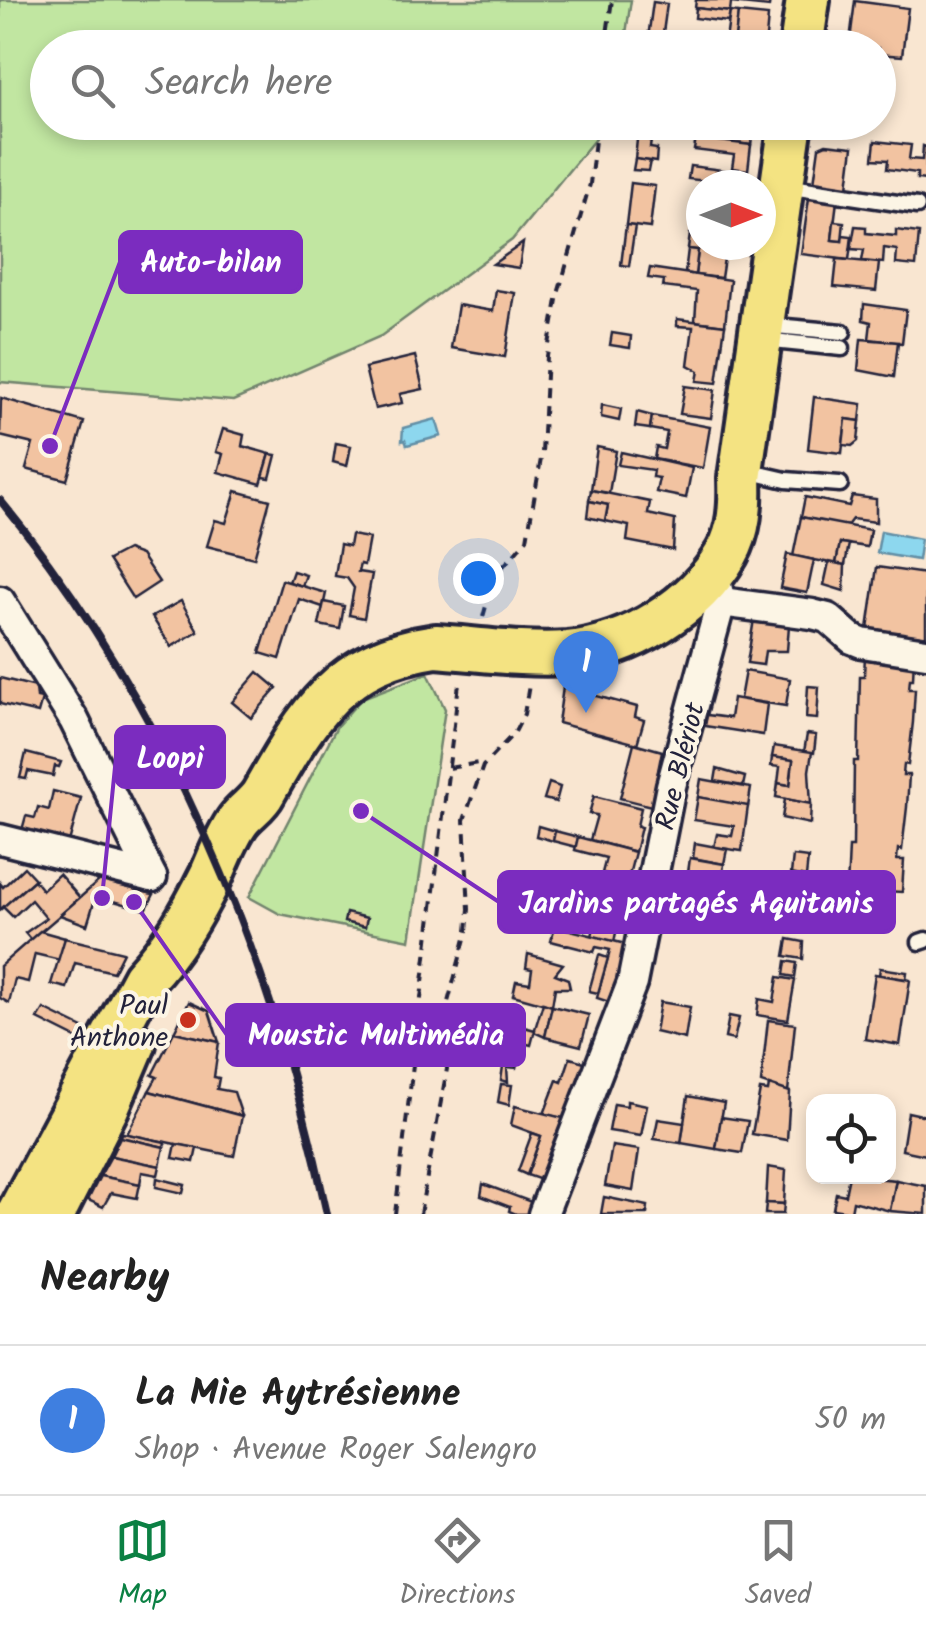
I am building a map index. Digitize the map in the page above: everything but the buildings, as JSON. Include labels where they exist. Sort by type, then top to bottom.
[{"type":"main road","points":[[804,30],[808,0]]},
{"type":"main road","points":[[472,637],[532,652],[567,653],[632,636],[667,617],[714,572],[741,474],[788,140]]},
{"type":"main road","points":[[18,1214],[144,978],[170,950],[232,832],[260,799],[298,732],[328,694],[348,676],[371,664],[415,649],[619,613],[664,589],[714,572]]},
{"type":"main road","points":[[54,1214],[107,1108],[170,950]]},
{"type":"street","points":[[714,572],[828,618],[862,643],[926,653]]},
{"type":"street","name":"Rue Blériot","points":[[542,1214],[632,983],[714,572]]},
{"type":"street","points":[[0,601],[74,720],[152,877],[0,839]]},
{"type":"lane","points":[[781,186],[918,206]]},
{"type":"lane","points":[[761,332],[843,340]]},
{"type":"lane","points":[[741,474],[840,484]]},
{"type":"path","points":[[608,30],[612,0]]},
{"type":"path","points":[[395,1214],[449,768],[472,637],[494,577],[527,539],[542,453],[552,325],[590,184],[594,140]]},
{"type":"path","points":[[420,1214],[447,1068],[443,1021],[468,931],[464,820],[486,762],[514,732],[524,714],[532,652]]},
{"type":"path","points":[[449,768],[486,762]]},
{"type":"green space","points":[[0,0],[631,0],[627,30],[30,30],[30,140],[594,140],[512,240],[381,336],[233,401],[0,382]]},
{"type":"green space","points":[[428,673],[445,709],[410,940],[280,914],[249,897],[337,726],[362,698]]},
{"type":"water","points":[[436,419],[441,436],[407,445],[402,441],[403,428]]},
{"type":"water","points":[[881,531],[921,539],[918,560],[877,553]]},
{"type":"railway","points":[[0,500],[60,578],[114,661],[163,748],[206,837],[277,1023],[327,1214]]},
{"type":"place","name":"Auto-bilan","points":[[50,446]]},
{"type":"place","name":"La Mie Aytrésienne","points":[[586,713]]},
{"type":"place","name":"Jardins partagés Aquitanis","points":[[361,811]]},
{"type":"place","name":"Loopi","points":[[102,898]]},
{"type":"place","name":"Moustic Multimédia","points":[[134,902]]},
{"type":"place","name":"Paul Anthone","points":[[188,1020]]}]
